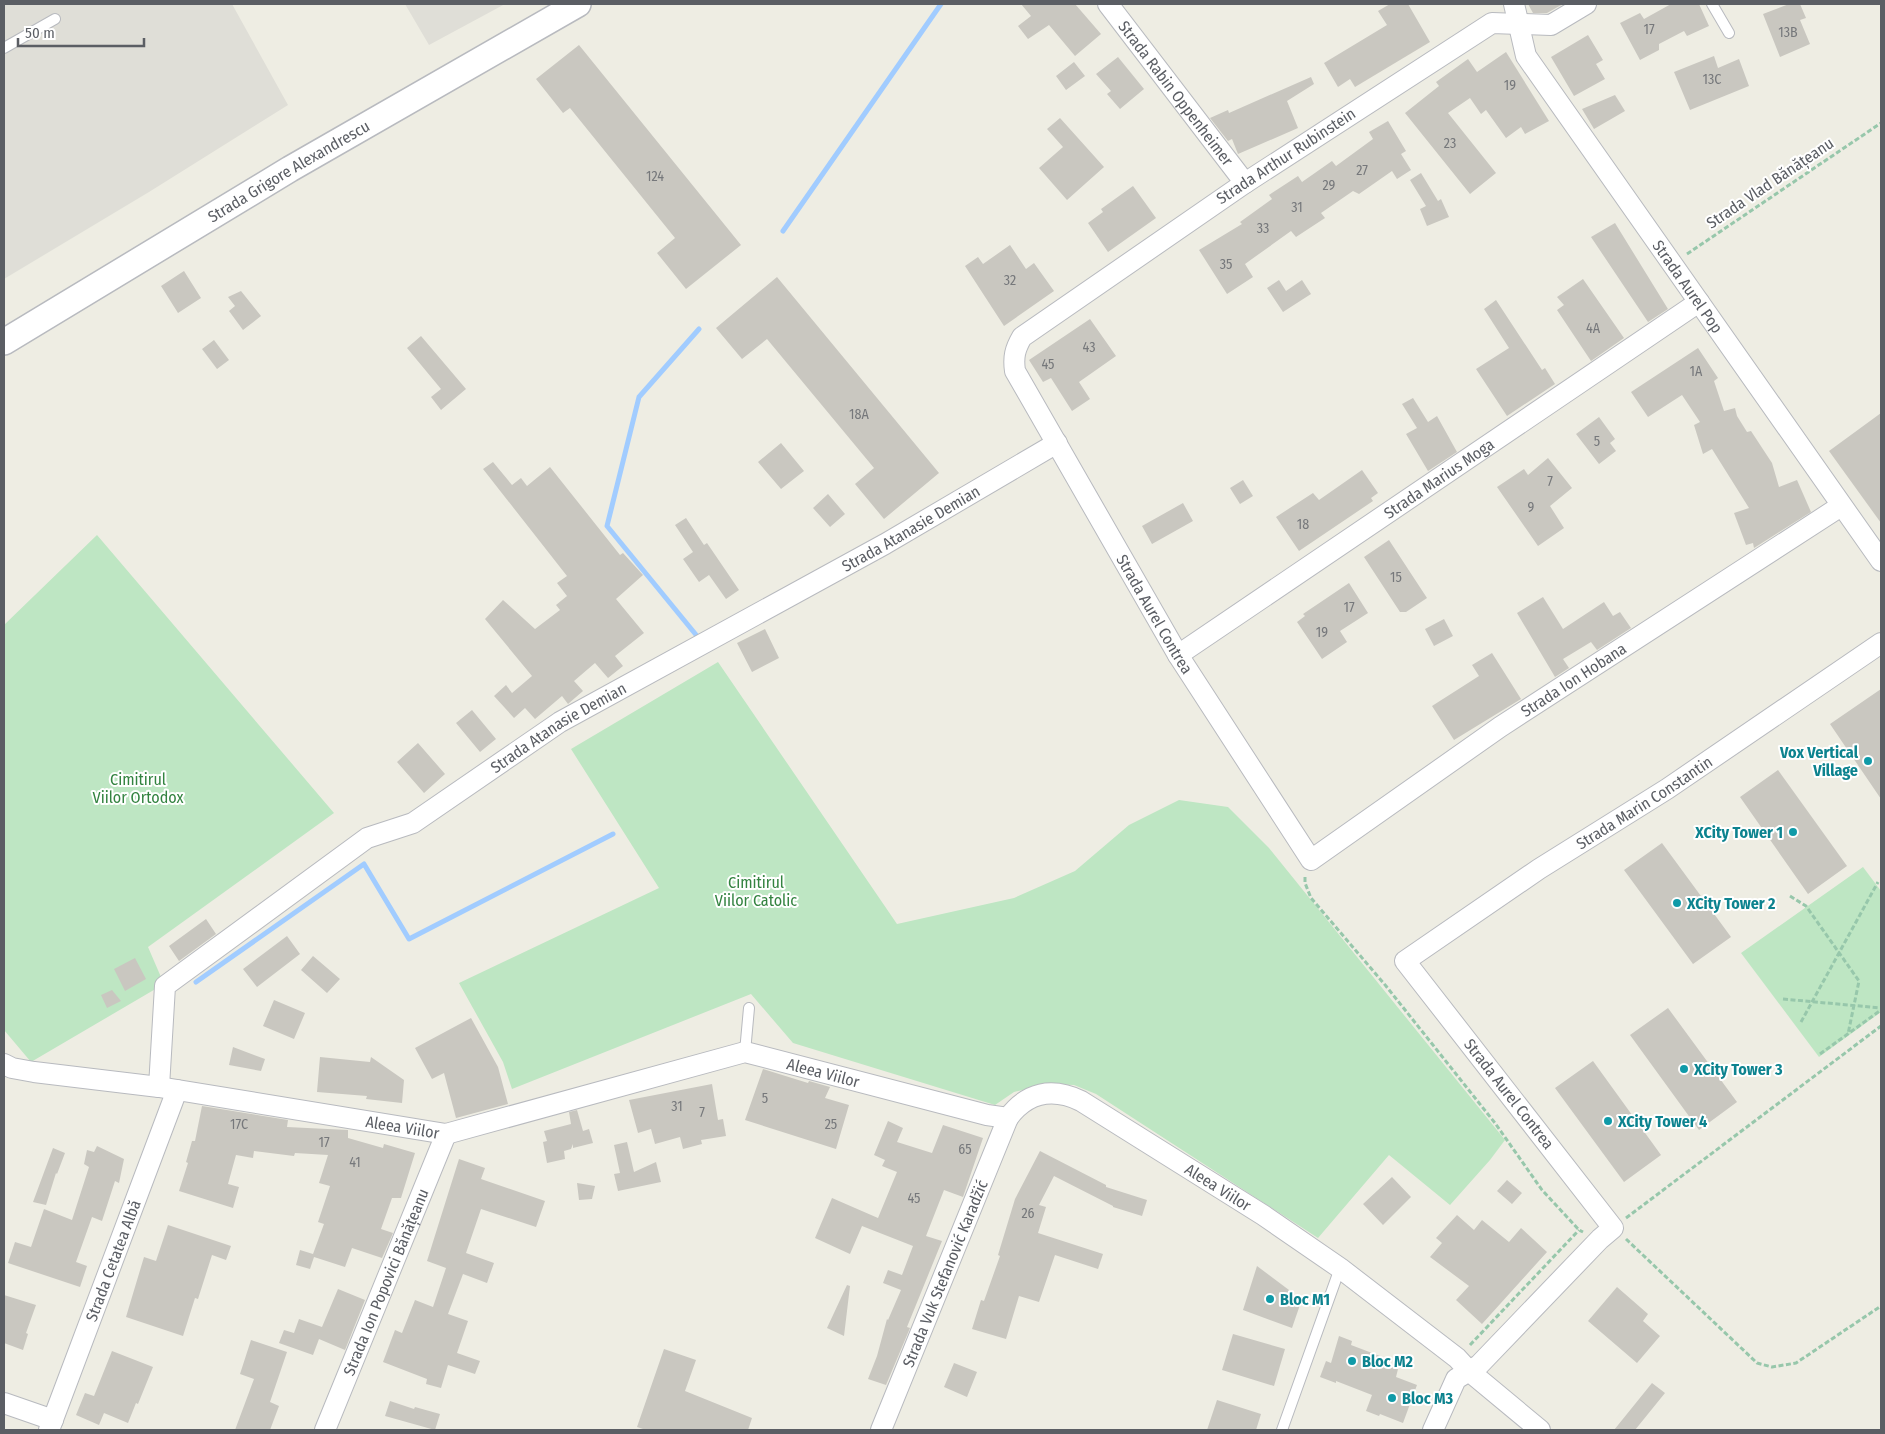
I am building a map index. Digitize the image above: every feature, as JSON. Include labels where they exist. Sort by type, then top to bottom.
[{"type":"street","name":"Strada Grigore Alexandrescu","points":[[4,342],[290,169],[578,4]]},
{"type":"street","name":"Strada Rabin Oppenheimer","points":[[1108,4],[1245,182]]},
{"type":"street","name":"Strada Aurel Pop","points":[[1514,4],[1526,56],[1881,561]]},
{"type":"street","name":"Strada Arthur Rubinstein","points":[[1013,360],[1015,350],[1022,337],[1245,182],[1492,23],[1551,25],[1586,4]]},
{"type":"street","name":"Strada Marius Moga","points":[[1178,655],[1699,302]]},
{"type":"street","name":"Strada Aurel Contrea","points":[[1013,360],[1015,371],[1178,655],[1311,860]]},
{"type":"street","name":"Strada Atanasie Demian","points":[[168,1089],[165,986],[367,838],[413,823],[560,722],[886,544],[1057,443]]},
{"type":"street","name":"Strada Ion Hobana","points":[[1311,860],[1500,727],[1841,506]]},
{"type":"street","name":"Strada Marin Constantin","points":[[1405,961],[1539,870],[1667,789],[1881,642]]},
{"type":"street","name":"Strada Aurel Contrea","points":[[1405,961],[1606,1233]]},
{"type":"street","name":"Aleea Viilor","points":[[4,1064],[12,1068],[34,1072],[168,1089],[446,1134],[745,1052],[987,1115],[1008,1118],[1022,1102],[1033,1097],[1049,1093],[1069,1095],[1262,1214],[1340,1268],[1464,1365],[1540,1430]]},
{"type":"street","name":"Strada Cetatea Albă","points":[[51,1425],[168,1089]]},
{"type":"street","name":"Strada Vuk Stefanović Karadžić","points":[[881,1430],[1008,1118]]},
{"type":"street","name":"Strada Ion Popovici Bănățeanu","points":[[325,1430],[446,1134]]},
{"type":"street","points":[[1433,1430],[1464,1365],[1479,1366],[1606,1233]]},
{"type":"street","points":[[4,1403],[51,1425]]},
{"type":"lane","points":[[1712,4],[1729,33]]},
{"type":"lane","points":[[4,48],[54,19]]},
{"type":"lane","points":[[745,1052],[749,1008]]},
{"type":"lane","points":[[1282,1430],[1340,1268]]},
{"type":"path","name":"Strada Vlad Bănățeanu","points":[[1673,264],[1881,123]]},
{"type":"path","points":[[1311,860],[1305,870],[1305,883],[1311,898],[1386,986],[1495,1122],[1542,1190],[1579,1230],[1606,1233],[1757,1363],[1772,1367],[1796,1363],[1881,1306]]},
{"type":"path","points":[[1801,1022],[1878,882]]},
{"type":"path","points":[[1790,896],[1806,906],[1858,981],[1848,1034]]},
{"type":"path","points":[[1783,998],[1881,1009]]},
{"type":"path","points":[[1820,1054],[1881,1009]]},
{"type":"path","points":[[1606,1233],[1881,1026]]},
{"type":"path","points":[[1464,1365],[1579,1230]]},
{"type":"shaded area","points":[[4,4],[232,4],[288,105],[149,192],[4,279]]},
{"type":"shaded area","points":[[405,4],[505,4],[429,45]]},
{"type":"green space","name":"Cimitirul Viilor Ortodox","points":[[97,535],[334,813],[148,947],[164,984],[31,1062],[4,1030],[4,625]]},
{"type":"green space","name":"Cimitirul Viilor Catolic","points":[[718,662],[897,924],[1014,898],[1075,871],[1129,825],[1179,800],[1228,807],[1269,848],[1505,1140],[1450,1205],[1389,1155],[1318,1238],[1096,1094],[1074,1085],[1049,1084],[1014,1092],[995,1105],[793,1043],[751,994],[512,1089],[503,1062],[459,983],[659,888],[571,749]]},
{"type":"green space","points":[[1863,867],[1881,891],[1881,1012],[1819,1057],[1741,953]]},
{"type":"building","points":[[1021,4],[1075,4],[1101,34],[1075,56],[1049,25],[1028,39],[1018,26],[1031,16]]},
{"type":"building","points":[[1390,4],[1408,4],[1430,42],[1355,87],[1350,79],[1338,87],[1324,63],[1387,25],[1378,11]]},
{"type":"building","points":[[1528,4],[1563,4],[1547,13],[1533,13]]},
{"type":"building","points":[[1671,4],[1699,4],[1709,26],[1687,36],[1684,31],[1659,44],[1659,50],[1640,60],[1620,23],[1640,13],[1644,19]]},
{"type":"building","points":[[1789,4],[1800,4],[1806,18],[1800,20],[1810,44],[1780,57],[1763,14]]},
{"type":"building","points":[[1588,35],[1603,60],[1596,64],[1605,79],[1574,96],[1551,57]]},
{"type":"building","points":[[579,45],[741,245],[686,289],[657,253],[675,238],[570,108],[563,113],[536,79]]},
{"type":"building","points":[[1506,52],[1549,121],[1525,134],[1521,127],[1506,138],[1486,110],[1481,114],[1470,98],[1448,113],[1496,173],[1470,194],[1405,113],[1439,86],[1436,82],[1468,59],[1477,72]]},
{"type":"building","points":[[1714,56],[1718,68],[1739,59],[1749,86],[1690,110],[1674,72]]},
{"type":"building","points":[[1118,57],[1144,89],[1120,109],[1107,94],[1111,91],[1096,74]]},
{"type":"building","points":[[1074,62],[1085,76],[1066,90],[1056,76]]},
{"type":"building","points":[[1311,77],[1314,84],[1287,101],[1298,128],[1238,154],[1232,139],[1228,141],[1210,118],[1228,110],[1229,113]]},
{"type":"building","points":[[1615,95],[1625,111],[1594,129],[1582,109]]},
{"type":"building","points":[[1060,118],[1104,167],[1067,200],[1039,168],[1063,147],[1047,129]]},
{"type":"building","points":[[1388,121],[1406,151],[1401,154],[1411,170],[1397,179],[1392,171],[1359,194],[1353,191],[1321,213],[1325,218],[1296,237],[1291,231],[1245,264],[1253,277],[1227,294],[1199,250],[1242,224],[1240,222],[1272,199],[1269,195],[1298,176],[1302,182],[1332,161],[1336,166],[1373,139],[1369,132]]},
{"type":"building","points":[[1421,173],[1438,201],[1441,199],[1449,217],[1427,226],[1420,209],[1426,206],[1410,180]]},
{"type":"building","points":[[1133,186],[1156,218],[1108,252],[1088,223],[1103,212],[1101,209]]},
{"type":"building","points":[[1615,223],[1668,309],[1648,322],[1591,237]]},
{"type":"building","points":[[1010,245],[1026,269],[1034,263],[1054,291],[1004,326],[965,266],[978,257],[983,264]]},
{"type":"building","points":[[184,271],[201,298],[178,313],[161,286]]},
{"type":"building","points":[[777,277],[939,473],[884,519],[855,484],[874,468],[767,339],[742,359],[716,328]]},
{"type":"building","points":[[1583,279],[1624,338],[1591,361],[1557,310],[1564,305],[1557,297]]},
{"type":"building","points":[[1279,280],[1286,291],[1302,280],[1311,294],[1283,312],[1267,288]]},
{"type":"building","points":[[241,291],[261,316],[243,330],[229,311],[235,306],[228,297]]},
{"type":"building","points":[[1496,300],[1542,370],[1545,368],[1555,384],[1507,416],[1476,369],[1509,348],[1484,309]]},
{"type":"building","points":[[1090,319],[1116,356],[1079,382],[1090,399],[1072,411],[1051,378],[1043,382],[1029,360]]},
{"type":"building","points":[[421,336],[466,389],[441,410],[431,397],[441,389],[407,348]]},
{"type":"building","points":[[214,340],[229,360],[217,369],[202,349]]},
{"type":"building","points":[[1698,348],[1718,378],[1714,381],[1724,411],[1735,408],[1737,416],[1747,432],[1751,431],[1772,463],[1779,487],[1797,480],[1811,512],[1754,548],[1753,543],[1746,545],[1734,513],[1749,508],[1712,449],[1703,454],[1694,425],[1700,422],[1682,395],[1648,417],[1631,392]]},
{"type":"building","points":[[1413,398],[1428,422],[1437,416],[1457,452],[1428,471],[1406,434],[1417,428],[1402,404]]},
{"type":"building","points":[[1881,413],[1881,523],[1829,451]]},
{"type":"building","points":[[1599,417],[1615,439],[1610,443],[1616,451],[1599,464],[1576,434]]},
{"type":"building","points":[[781,443],[804,471],[781,489],[758,462]]},
{"type":"building","points":[[1548,458],[1572,488],[1550,506],[1564,528],[1538,546],[1497,487],[1524,469],[1528,475]]},
{"type":"building","points":[[493,462],[512,485],[521,478],[527,486],[550,467],[620,555],[623,553],[643,575],[616,599],[644,633],[615,656],[623,666],[608,678],[595,663],[574,681],[583,691],[568,704],[562,696],[535,719],[525,708],[514,718],[494,696],[506,685],[512,693],[532,676],[485,619],[503,600],[535,629],[560,610],[556,605],[567,596],[557,583],[567,576],[483,469]]},
{"type":"building","points":[[1362,470],[1378,493],[1371,498],[1373,501],[1299,551],[1276,517],[1313,493],[1319,500]]},
{"type":"building","points":[[1243,480],[1253,496],[1240,504],[1230,488]]},
{"type":"building","points":[[828,494],[845,514],[830,527],[813,508]]},
{"type":"building","points":[[1183,503],[1193,521],[1152,544],[1142,526]]},
{"type":"building","points":[[686,518],[704,545],[707,543],[739,590],[726,599],[709,575],[699,582],[683,559],[693,552],[675,525]]},
{"type":"building","points":[[1389,540],[1427,598],[1406,612],[1400,612],[1364,557]]},
{"type":"building","points":[[1349,583],[1368,613],[1340,631],[1347,642],[1322,659],[1297,622],[1305,616],[1303,614]]},
{"type":"building","points":[[1543,597],[1563,629],[1604,602],[1613,616],[1620,612],[1631,628],[1597,650],[1591,642],[1563,659],[1569,668],[1555,677],[1517,613]]},
{"type":"building","points":[[1444,619],[1453,636],[1434,646],[1425,629]]},
{"type":"building","points":[[765,629],[779,658],[752,672],[737,643]]},
{"type":"building","points":[[1492,653],[1521,699],[1454,740],[1432,706],[1479,676],[1472,665]]},
{"type":"building","name":"Vox Vertical Village","points":[[1881,689],[1881,799],[1830,724]]},
{"type":"building","points":[[472,710],[496,739],[480,752],[456,723]]},
{"type":"building","points":[[418,743],[445,774],[424,793],[397,762]]},
{"type":"building","name":"XCity Tower 1","points":[[1778,770],[1847,866],[1808,894],[1740,797]]},
{"type":"building","name":"XCity Tower 2","points":[[1662,843],[1731,937],[1693,964],[1624,870]]},
{"type":"building","points":[[206,919],[216,934],[179,961],[169,946]]},
{"type":"building","points":[[287,936],[300,954],[257,987],[243,969]]},
{"type":"building","points":[[313,956],[340,979],[327,993],[301,970]]},
{"type":"building","points":[[135,958],[146,979],[125,991],[114,969]]},
{"type":"building","points":[[112,990],[121,1001],[107,1008],[101,995]]},
{"type":"building","points":[[274,1000],[305,1013],[294,1039],[263,1026]]},
{"type":"building","name":"XCity Tower 3","points":[[1668,1008],[1737,1102],[1699,1130],[1630,1035]]},
{"type":"building","points":[[471,1018],[498,1067],[508,1104],[456,1118],[444,1073],[432,1079],[415,1048]]},
{"type":"building","points":[[233,1047],[265,1059],[261,1071],[229,1065]]},
{"type":"building","points":[[320,1057],[370,1062],[371,1057],[404,1080],[402,1103],[366,1099],[367,1096],[317,1092]]},
{"type":"building","name":"XCity Tower 4","points":[[1593,1061],[1661,1155],[1624,1182],[1555,1088]]},
{"type":"building","points":[[763,1069],[808,1083],[809,1081],[830,1087],[825,1098],[849,1105],[836,1149],[745,1120]]},
{"type":"building","points":[[712,1084],[718,1120],[723,1119],[726,1136],[701,1140],[702,1144],[683,1149],[680,1137],[655,1144],[651,1129],[638,1133],[629,1100]]},
{"type":"building","points":[[202,1106],[288,1120],[287,1127],[348,1130],[348,1138],[383,1148],[384,1144],[415,1153],[401,1198],[392,1198],[381,1229],[393,1233],[382,1258],[352,1248],[345,1267],[314,1257],[310,1269],[296,1265],[300,1250],[313,1254],[324,1224],[318,1222],[330,1186],[319,1183],[328,1155],[295,1153],[294,1156],[254,1151],[253,1158],[236,1155],[228,1184],[239,1187],[233,1208],[179,1191],[188,1163],[186,1162],[192,1141],[195,1141]]},
{"type":"building","points":[[577,1110],[583,1131],[589,1129],[593,1143],[573,1148],[573,1144],[571,1149],[564,1151],[565,1159],[547,1163],[543,1142],[547,1141],[544,1131],[571,1124],[569,1112]]},
{"type":"building","points":[[888,1121],[903,1128],[897,1142],[932,1153],[943,1125],[983,1138],[963,1197],[944,1190],[926,1236],[942,1241],[907,1327],[910,1328],[886,1385],[868,1379],[877,1356],[887,1319],[901,1290],[883,1283],[888,1270],[902,1275],[913,1246],[862,1226],[850,1254],[815,1238],[832,1198],[878,1218],[897,1172],[882,1166],[885,1160],[874,1155]]},
{"type":"building","points":[[627,1142],[634,1172],[656,1162],[661,1182],[618,1191],[614,1174],[620,1173],[614,1145]]},
{"type":"building","points":[[97,1146],[124,1159],[119,1183],[115,1181],[102,1221],[92,1217],[76,1262],[87,1266],[80,1287],[8,1263],[15,1242],[31,1247],[44,1209],[72,1220],[89,1167],[84,1164],[87,1150],[94,1152]]},
{"type":"building","points":[[53,1148],[65,1153],[56,1173],[46,1205],[33,1202]]},
{"type":"building","points":[[1040,1151],[1106,1185],[1106,1187],[1147,1200],[1142,1216],[1113,1207],[1054,1176],[1039,1205],[1046,1207],[1038,1233],[1103,1254],[1098,1269],[1055,1255],[1039,1302],[1019,1296],[1006,1339],[972,1329],[981,1300],[984,1301],[1000,1256],[998,1255],[1015,1199]]},
{"type":"building","points":[[459,1159],[485,1168],[481,1179],[545,1201],[536,1227],[481,1209],[466,1253],[494,1263],[487,1283],[463,1274],[448,1314],[468,1321],[457,1353],[480,1361],[475,1374],[448,1365],[441,1388],[426,1384],[427,1379],[383,1362],[395,1330],[402,1333],[415,1300],[433,1307],[446,1268],[427,1261]]},
{"type":"building","points":[[1392,1177],[1411,1197],[1383,1225],[1363,1204]]},
{"type":"building","points":[[1507,1180],[1522,1193],[1512,1204],[1497,1191]]},
{"type":"building","points":[[577,1183],[595,1186],[592,1199],[579,1200]]},
{"type":"building","points":[[1457,1215],[1474,1230],[1482,1220],[1509,1242],[1521,1228],[1547,1252],[1482,1324],[1456,1300],[1469,1286],[1430,1257],[1442,1243],[1436,1238]]},
{"type":"building","points":[[168,1225],[231,1246],[226,1260],[212,1255],[198,1299],[195,1298],[183,1336],[126,1317],[144,1257],[156,1261]]},
{"type":"building","name":"Bloc M1","points":[[1257,1266],[1289,1290],[1286,1296],[1301,1302],[1292,1328],[1243,1310]]},
{"type":"building","points":[[847,1285],[850,1286],[844,1336],[827,1328]]},
{"type":"building","points":[[1617,1287],[1648,1314],[1643,1321],[1660,1336],[1637,1363],[1588,1321]]},
{"type":"building","points":[[338,1289],[365,1300],[345,1350],[319,1339],[313,1355],[279,1343],[284,1330],[294,1333],[299,1319],[322,1327]]},
{"type":"building","points":[[4,1295],[36,1305],[26,1333],[28,1334],[23,1350],[4,1343]]},
{"type":"building","points":[[1233,1334],[1285,1349],[1274,1386],[1222,1370]]},
{"type":"building","points":[[1339,1336],[1352,1341],[1351,1345],[1380,1356],[1378,1361],[1398,1369],[1396,1377],[1417,1385],[1403,1423],[1366,1411],[1372,1395],[1320,1377],[1326,1361],[1331,1363]]},
{"type":"building","points":[[251,1340],[287,1352],[270,1402],[279,1406],[270,1430],[235,1430],[254,1379],[240,1374]]},
{"type":"building","points":[[664,1349],[696,1360],[685,1391],[752,1418],[748,1430],[646,1430],[637,1427]]},
{"type":"building","points":[[112,1351],[153,1367],[128,1423],[104,1413],[99,1425],[76,1415],[85,1393],[94,1396]]},
{"type":"building","points":[[954,1363],[977,1372],[967,1397],[944,1387]]},
{"type":"building","points":[[1652,1383],[1665,1393],[1635,1430],[1614,1430]]},
{"type":"building","points":[[1217,1400],[1261,1414],[1256,1430],[1207,1430]]},
{"type":"building","points":[[390,1401],[414,1409],[415,1407],[440,1414],[435,1430],[385,1416]]},
{"type":"waterway","points":[[783,231],[941,4]]},
{"type":"waterway","points":[[697,636],[607,526],[639,397],[699,329]]},
{"type":"waterway","points":[[196,982],[364,864],[409,939],[613,834]]},
{"type":"place","name":"Vox Vertical Village","points":[[1868,761]]},
{"type":"place","name":"XCity Tower 1","points":[[1793,832]]},
{"type":"place","name":"XCity Tower 2","points":[[1677,903]]},
{"type":"place","name":"XCity Tower 3","points":[[1684,1069]]},
{"type":"place","name":"XCity Tower 4","points":[[1608,1121]]},
{"type":"place","name":"Bloc M1","points":[[1270,1299]]},
{"type":"place","name":"Bloc M2","points":[[1352,1361]]},
{"type":"place","name":"Bloc M3","points":[[1392,1398]]}]
